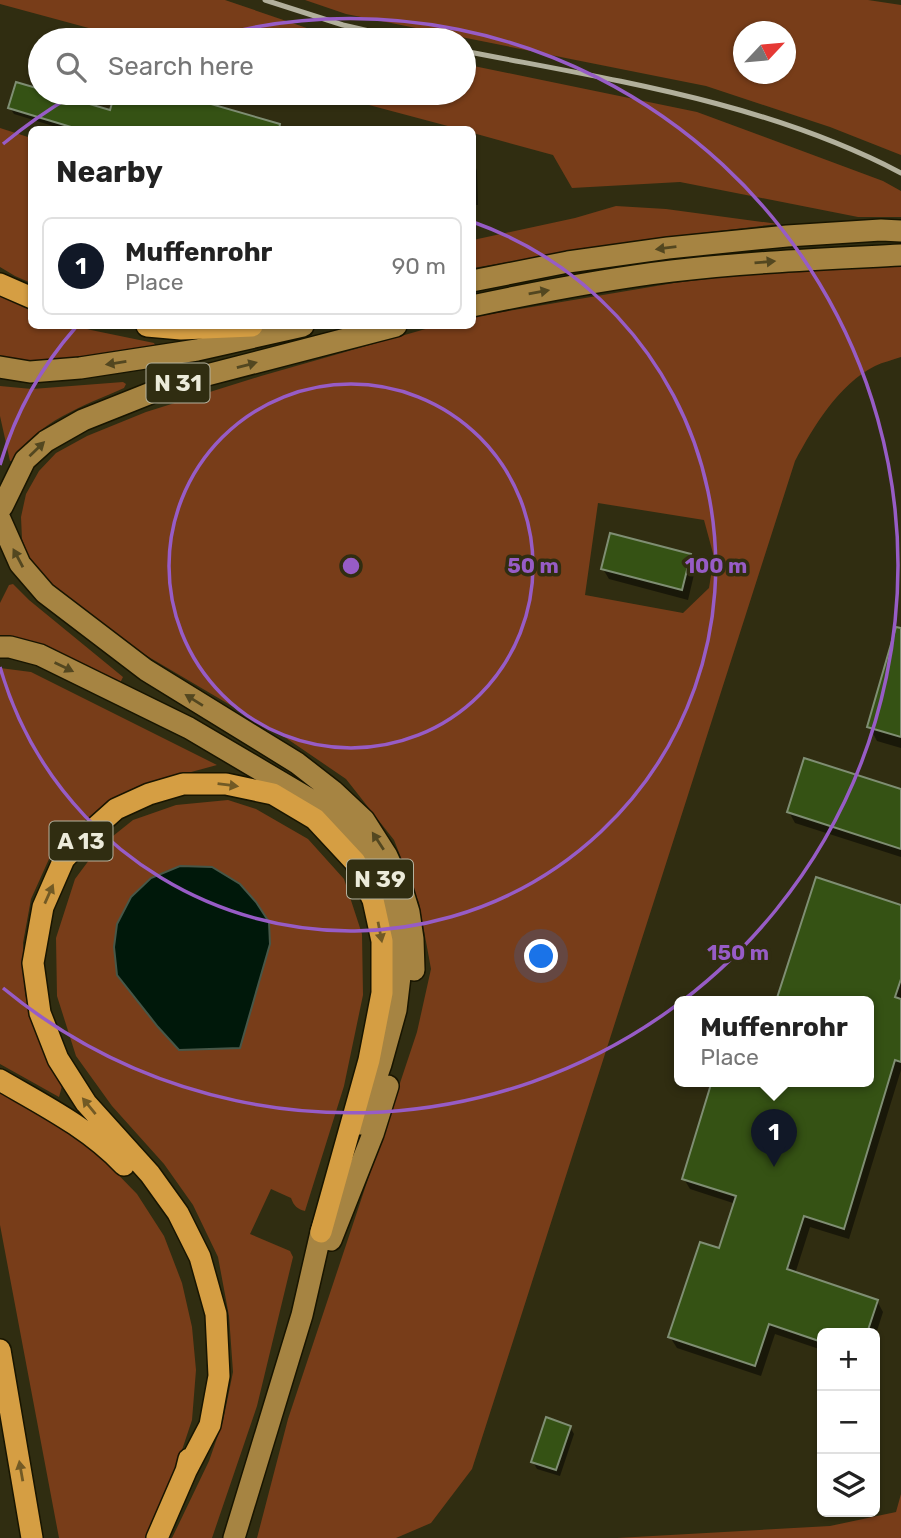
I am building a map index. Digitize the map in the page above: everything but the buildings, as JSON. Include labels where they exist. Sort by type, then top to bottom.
[{"type":"highway","points":[[0,284],[28,296]]},
{"type":"highway","name":"A 13","points":[[157,1538],[186,1471],[210,1426],[219,1376],[216,1314],[200,1257],[178,1213],[150,1174],[86,1103],[58,1059],[40,1013],[33,963],[43,907],[64,859],[116,809],[149,794],[183,784],[226,784],[273,794],[315,819],[355,862],[373,900],[382,941],[382,993],[369,1060],[321,1233]]},
{"type":"highway","name":"A 13","points":[[0,1080],[71,1121],[108,1148],[143,1185],[174,1229],[195,1276],[204,1326],[207,1371],[200,1422],[186,1471]]},
{"type":"highway","points":[[0,1350],[32,1538]]},
{"type":"main road","points":[[476,280],[568,262],[668,248],[787,236],[891,231]]},
{"type":"main road","points":[[476,305],[532,293],[671,271],[783,261],[901,256]]},
{"type":"main road","name":"N 31","points":[[0,367],[30,372],[80,369],[197,349],[289,329]]},
{"type":"main road","name":"N 31","points":[[1,515],[25,460],[46,441],[83,420],[176,383],[384,329]]},
{"type":"main road","points":[[0,483],[1,515]]},
{"type":"main road","name":"N 39","points":[[1,515],[20,564],[45,593],[146,670],[297,763],[332,790],[364,820],[387,856],[402,888],[411,925],[414,976],[406,1023],[373,1134],[302,1315]]},
{"type":"main road","name":"N 39","points":[[0,647],[40,655],[189,728],[318,804],[369,857],[395,921],[401,968],[396,1010],[381,1065],[321,1233],[302,1315],[234,1538]]},
{"type":"shaded area","points":[[0,0],[225,0],[307,28],[89,28],[0,4]]},
{"type":"shaded area","points":[[305,0],[868,0],[901,5],[901,155],[830,127],[706,86],[476,40],[476,28],[416,28],[346,14]]},
{"type":"shaded area","points":[[476,66],[697,112],[883,181],[901,191],[901,217],[858,217],[680,182],[572,188],[553,155],[476,134],[476,126],[448,126],[369,105],[476,105]]},
{"type":"shaded area","points":[[0,128],[28,137],[28,282],[0,267]]},
{"type":"shaded area","points":[[616,206],[666,209],[778,224],[641,240],[476,268],[476,239],[575,218]]},
{"type":"shaded area","points":[[901,267],[901,357],[875,366],[838,395],[810,434],[795,461],[472,1469],[431,1523],[396,1538],[257,1538],[288,1419],[417,1032],[431,969],[419,903],[394,840],[346,779],[286,738],[142,653],[46,579],[30,560],[22,539],[21,517],[26,494],[39,471],[56,453],[87,436],[146,412],[426,329],[476,329],[476,316],[674,283],[780,270]],"holes":[[[598,503],[704,520],[714,557],[709,588],[683,613],[585,595]]]},
{"type":"shaded area","points":[[0,294],[28,308],[28,329],[88,329],[154,343],[157,349],[22,363],[0,357]]},
{"type":"shaded area","points":[[123,382],[126,384],[124,388],[78,408],[48,425],[10,461],[0,416],[0,386],[32,389]]},
{"type":"shaded area","points":[[13,584],[123,677],[120,683],[0,638],[0,603],[9,585]]},
{"type":"shaded area","points":[[0,668],[31,672],[217,765],[136,787],[101,807],[72,832],[49,859],[31,899],[23,943],[25,994],[38,1039],[62,1086],[59,1097],[0,1064]]},
{"type":"shaded area","points":[[228,800],[256,809],[308,839],[344,879],[362,934],[363,995],[344,1086],[305,1211],[296,1207],[291,1198],[271,1189],[250,1234],[290,1251],[293,1257],[257,1406],[212,1538],[172,1538],[209,1461],[223,1421],[233,1372],[229,1316],[218,1257],[193,1205],[164,1164],[112,1106],[76,1056],[57,996],[56,938],[75,879],[98,848],[133,820],[176,805]]},
{"type":"shaded area","points":[[180,866],[212,867],[240,884],[269,922],[270,944],[240,1048],[179,1050],[117,975],[114,947],[117,924],[131,897],[151,878]]},
{"type":"shaded area","points":[[0,1092],[65,1131],[100,1156],[137,1194],[164,1236],[182,1283],[192,1327],[196,1370],[192,1420],[176,1468],[147,1538],[59,1538],[0,1225]]},
{"type":"shaded area","points":[[901,1494],[901,1538],[617,1538],[830,1526],[896,1512]]},
{"type":"railway","points":[[265,0],[356,28]]},
{"type":"railway","points":[[476,53],[632,84],[742,111],[797,128],[901,173]]},
{"type":"place","name":"Muffenrohr","points":[[774,1167]]}]
